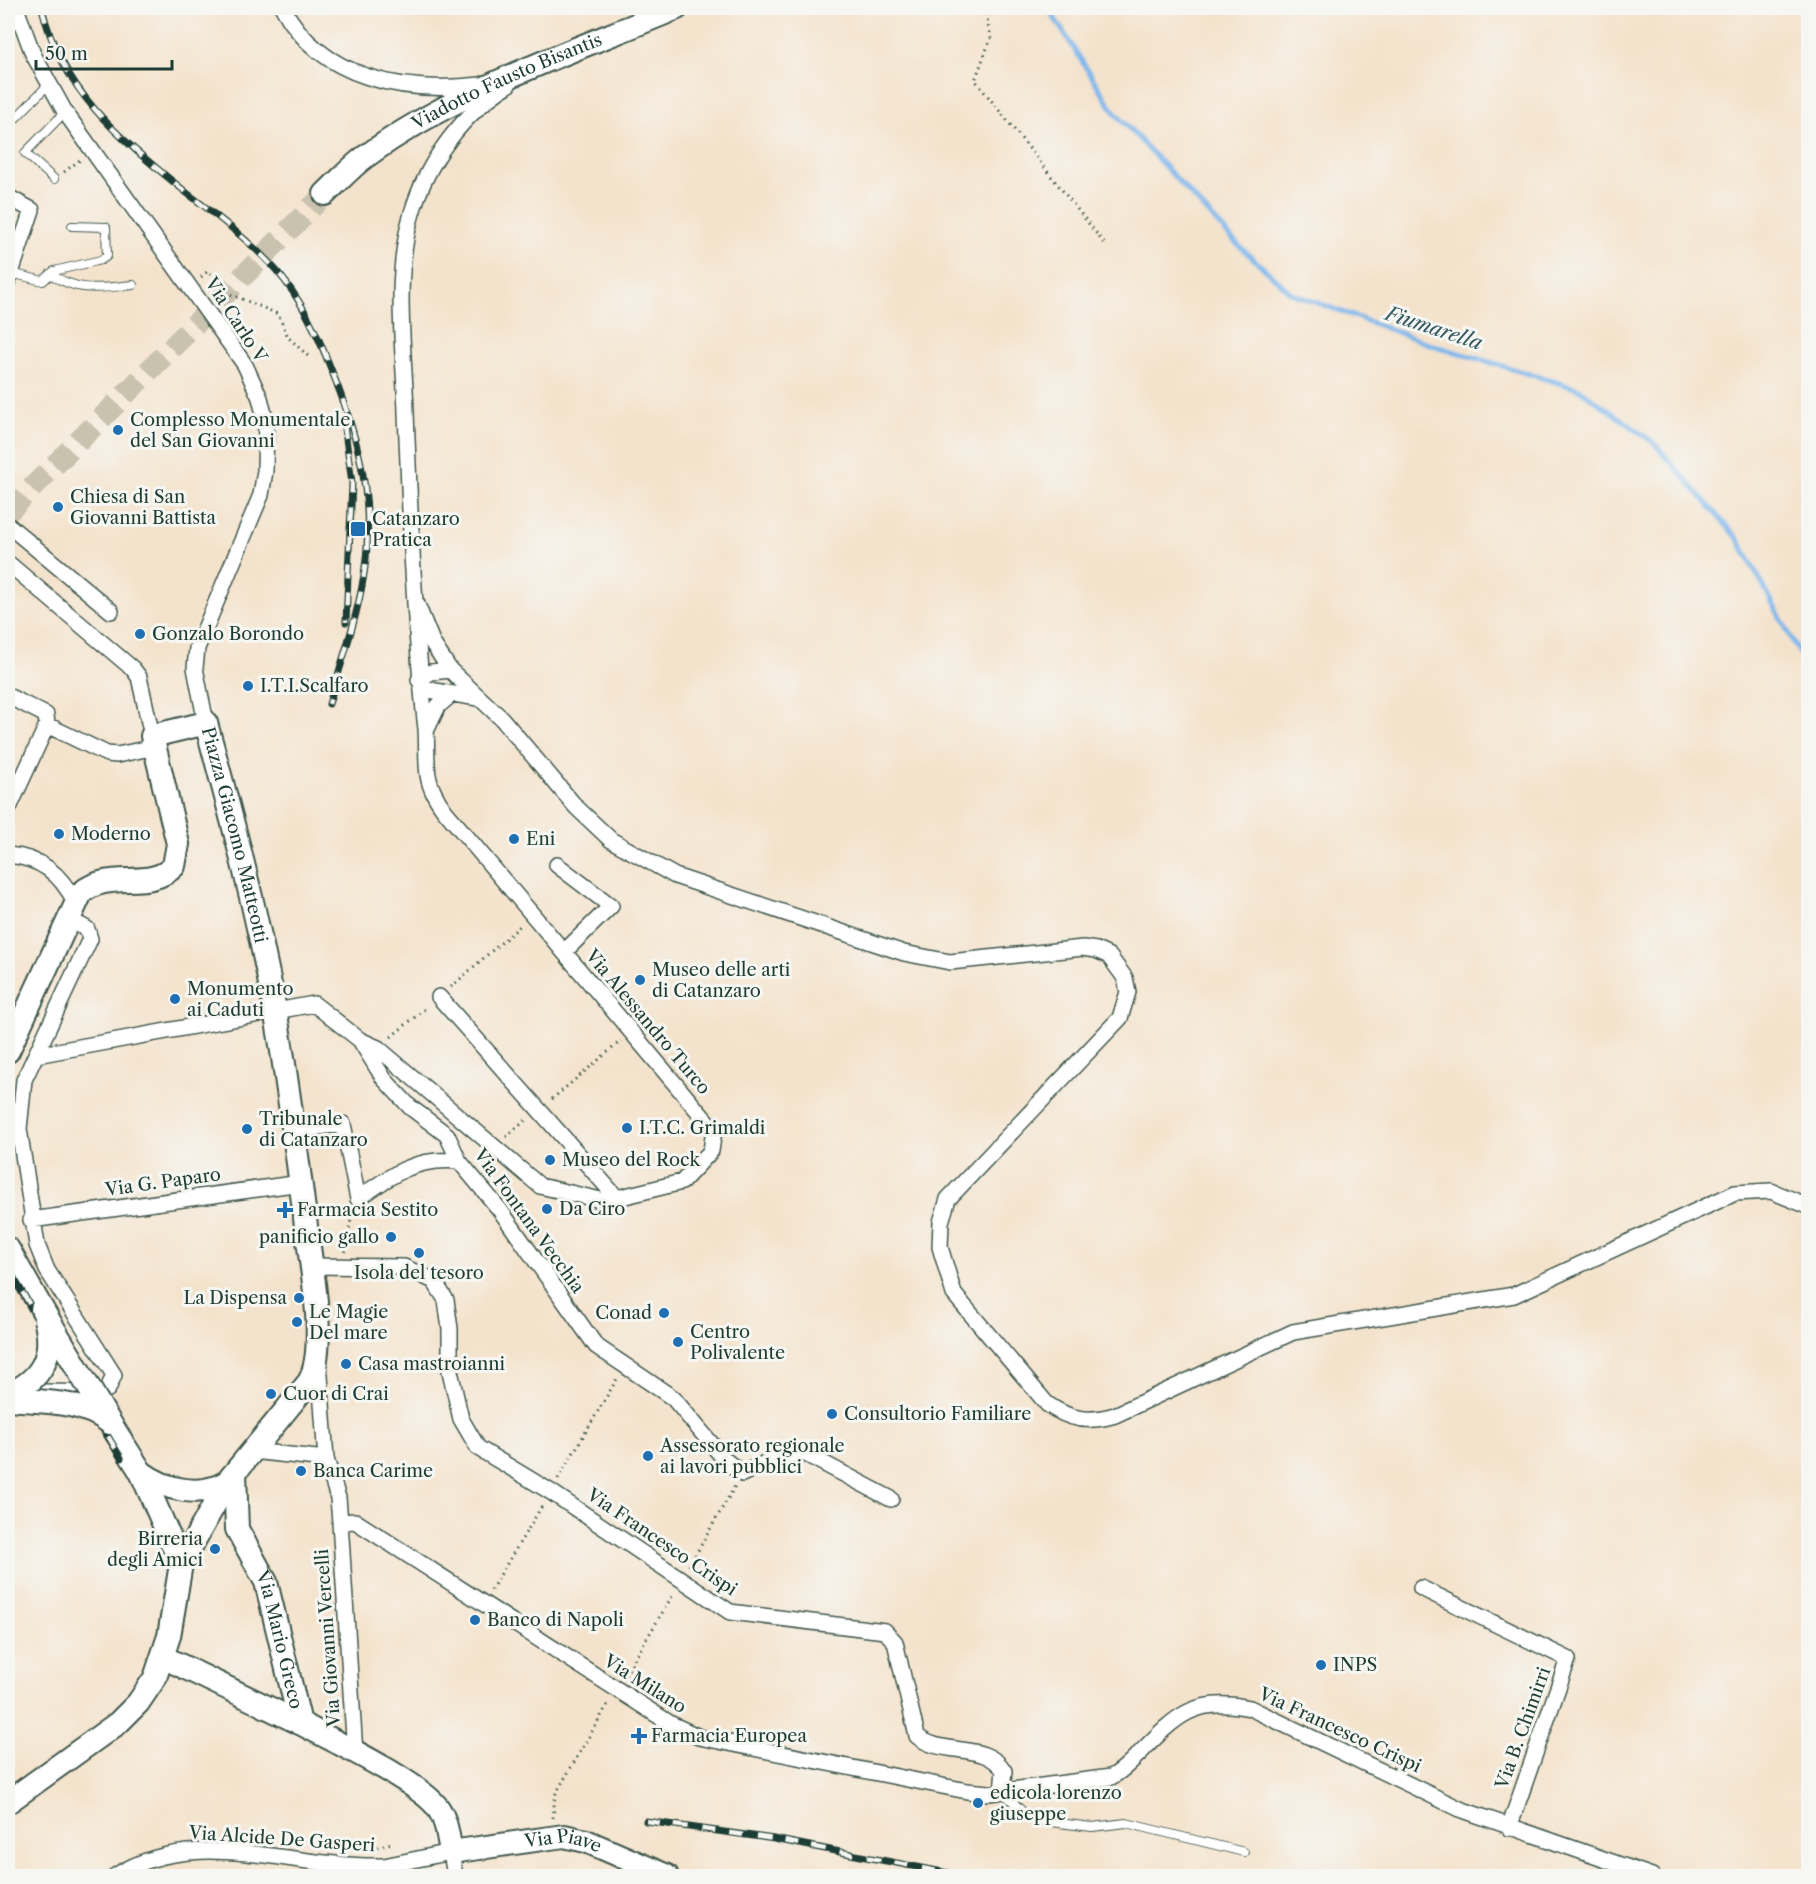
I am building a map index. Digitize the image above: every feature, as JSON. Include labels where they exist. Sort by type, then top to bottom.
[{"type":"street","name":"Via Carlo V","points":[[16,8],[33,54],[48,85],[245,365],[261,398],[266,422],[267,447],[261,495],[194,658],[206,723]]},
{"type":"street","points":[[283,8],[290,21],[318,51],[362,75],[383,82],[435,89],[492,84]]},
{"type":"street","name":"Viadotto Fausto Bisantis","points":[[326,194],[363,158],[405,130],[492,84],[686,10]]},
{"type":"street","name":"Via Alessandro Turco","points":[[36,1055],[314,1004],[360,1041],[378,1048],[540,1186],[605,1201],[682,1182],[711,1151],[714,1130],[459,829],[434,793],[428,776],[426,731],[419,680],[408,456],[403,274],[412,212],[423,185],[452,134],[471,112],[504,88],[546,63]]},
{"type":"street","points":[[8,197],[32,210],[9,277]]},
{"type":"street","points":[[8,525],[111,611]]},
{"type":"street","points":[[8,563],[134,669],[139,677],[178,844],[177,860],[169,871],[156,877],[96,882],[81,893],[8,1051]]},
{"type":"street","points":[[416,602],[433,644],[450,670],[502,719],[576,807],[611,840],[675,876],[904,954],[950,962],[1083,948],[1109,956],[1119,966],[1128,992],[1120,1017],[948,1199],[941,1222],[940,1247],[954,1294],[1047,1404],[1062,1415],[1079,1420],[1097,1420],[1115,1415],[1293,1332],[1514,1295],[1735,1193],[1771,1191],[1809,1206]]},
{"type":"street","points":[[450,670],[431,672],[419,680],[429,690],[478,698]]},
{"type":"street","points":[[426,731],[438,706],[451,695]]},
{"type":"street","points":[[8,696],[46,715],[48,725],[8,810]]},
{"type":"street","name":"Piazza Giacomo Matteotti","points":[[154,741],[206,723],[249,887],[275,1011],[312,1266],[318,1344],[315,1372],[309,1383],[231,1478],[181,1564]]},
{"type":"street","points":[[48,725],[107,754],[117,755],[154,741]]},
{"type":"street","points":[[8,855],[27,858],[50,868],[66,884],[72,911],[87,929],[90,939],[24,1080],[19,1129],[31,1220],[37,1245],[47,1270],[114,1375],[113,1382],[101,1392],[8,1393]]},
{"type":"street","points":[[557,866],[611,906],[564,952]]},
{"type":"street","points":[[439,997],[617,1198]]},
{"type":"street","name":"Via Fontana Vecchia","points":[[360,1041],[384,1079],[410,1107],[447,1135],[459,1161],[500,1210],[596,1346],[673,1398],[725,1460],[742,1474],[780,1456],[804,1453],[891,1500]]},
{"type":"street","points":[[293,1130],[343,1124],[358,1199],[387,1178],[417,1163],[459,1161]]},
{"type":"street","name":"Via G. Paparo","points":[[31,1220],[301,1183]]},
{"type":"street","points":[[8,1249],[127,1453],[141,1472],[181,1564],[178,1592],[163,1657],[147,1691],[118,1723],[8,1802]]},
{"type":"street","name":"Via Francesco Crispi","points":[[312,1266],[404,1267],[434,1281],[446,1300],[450,1329],[450,1371],[461,1419],[478,1448],[551,1492],[730,1612],[885,1631],[895,1642],[917,1736],[931,1745],[994,1759],[1004,1771],[1002,1791],[1111,1777],[1121,1772],[1170,1721],[1184,1712],[1211,1704],[1226,1704],[1250,1708],[1460,1809],[1652,1876]]},
{"type":"street","points":[[8,1393],[25,1387],[34,1380],[44,1363],[49,1342],[42,1309]]},
{"type":"street","name":"Via Giovanni Vercelli","points":[[318,1344],[326,1459],[338,1498],[355,1753]]},
{"type":"street","points":[[8,1399],[74,1406],[100,1415],[110,1423]]},
{"type":"street","points":[[252,1451],[326,1459]]},
{"type":"street","points":[[141,1472],[153,1481],[175,1489],[206,1490],[231,1478]]},
{"type":"street","name":"Via Mario Greco","points":[[231,1478],[237,1529],[266,1582],[300,1723],[355,1753],[431,1800],[443,1819],[455,1876]]},
{"type":"street","name":"Via Milano","points":[[340,1522],[355,1521],[671,1724],[699,1737],[967,1791],[989,1793],[1002,1791]]},
{"type":"street","name":"Via B. Chimirri","points":[[1421,1588],[1568,1659],[1509,1828]]},
{"type":"street","points":[[163,1657],[300,1723]]},
{"type":"street","name":"Via Piave","points":[[451,1852],[552,1835],[586,1841],[667,1876]]},
{"type":"street","name":"Via Alcide De Gasperi","points":[[115,1876],[151,1858],[183,1851],[201,1850],[359,1866],[384,1866],[451,1852]]},
{"type":"lane","points":[[8,126],[48,85]]},
{"type":"lane","points":[[54,179],[25,153],[65,112]]},
{"type":"lane","points":[[9,277],[43,281],[57,270],[101,260],[107,256],[107,228],[104,225],[72,226]]},
{"type":"lane","points":[[50,274],[72,287],[90,289],[133,285]]},
{"type":"lane","points":[[1002,1791],[1024,1813],[1042,1821],[1092,1827],[1126,1823],[1244,1852]]},
{"type":"path","points":[[686,10],[705,8]]},
{"type":"path","points":[[985,8],[991,38],[975,80],[1104,243]]},
{"type":"path","points":[[203,275],[208,271],[230,294],[278,314],[288,337],[308,356]]},
{"type":"path","points":[[378,1048],[533,915]]},
{"type":"path","points":[[493,1147],[632,1032]]},
{"type":"path","points":[[343,1266],[352,1212],[358,1199]]},
{"type":"path","points":[[483,1604],[626,1366]]},
{"type":"path","points":[[552,1835],[555,1795],[601,1715]]},
{"type":"path","points":[[360,1851],[392,1843]]},
{"type":"waterway","name":"Fiumarella","points":[[1048,8],[1115,113],[1236,243],[1291,293],[1432,345],[1579,389],[1653,442],[1738,539],[1808,669]]},
{"type":"tunnel","points":[[8,512],[325,194]]},
{"type":"railway","points":[[42,8],[51,38],[80,90],[118,134],[233,230],[276,270],[301,305],[326,356],[355,438],[365,485],[368,534],[360,596],[329,704]]},
{"type":"railway","points":[[344,424],[352,483],[346,622]]},
{"type":"railway","points":[[8,1268],[121,1458]]},
{"type":"railway","points":[[646,1821],[774,1839],[963,1876]]},
{"type":"place","name":"Complesso Monumentale del San Giovanni","points":[[118,430]]},
{"type":"place","name":"Chiesa di San Giovanni Battista","points":[[58,507]]},
{"type":"place","name":"Catanzaro Pratica","points":[[358,529]]},
{"type":"place","name":"Gonzalo Borondo","points":[[140,634]]},
{"type":"place","name":"I.T.I.Scalfaro","points":[[248,686]]},
{"type":"place","name":"Moderno","points":[[59,834]]},
{"type":"place","name":"Eni","points":[[514,839]]},
{"type":"place","name":"Museo delle arti di Catanzaro","points":[[640,980]]},
{"type":"place","name":"Monumento ai Caduti","points":[[175,999]]},
{"type":"place","name":"I.T.C. Grimaldi","points":[[627,1128]]},
{"type":"place","name":"Tribunale di Catanzaro","points":[[247,1129]]},
{"type":"place","name":"Museo del Rock","points":[[550,1160]]},
{"type":"place","name":"Da Ciro","points":[[547,1209]]},
{"type":"place","name":"Farmacia Sestito","points":[[285,1210]]},
{"type":"place","name":"panificio gallo","points":[[391,1237]]},
{"type":"place","name":"Isola del tesoro","points":[[419,1253]]},
{"type":"place","name":"La Dispensa","points":[[299,1298]]},
{"type":"place","name":"Conad","points":[[664,1313]]},
{"type":"place","name":"Le Magie Del mare","points":[[297,1322]]},
{"type":"place","name":"Centro Polivalente","points":[[678,1342]]},
{"type":"place","name":"Casa mastroianni","points":[[346,1364]]},
{"type":"place","name":"Cuor di Crai","points":[[271,1394]]},
{"type":"place","name":"Consultorio Familiare","points":[[832,1414]]},
{"type":"place","name":"Assessorato regionale ai lavori pubblici","points":[[648,1456]]},
{"type":"place","name":"Banca Carime","points":[[301,1471]]},
{"type":"place","name":"Birreria degli Amici","points":[[215,1549]]},
{"type":"place","name":"Banco di Napoli","points":[[475,1620]]},
{"type":"place","name":"INPS","points":[[1321,1665]]},
{"type":"place","name":"Farmacia Europea","points":[[639,1736]]},
{"type":"place","name":"edicola lorenzo giuseppe","points":[[978,1803]]}]
